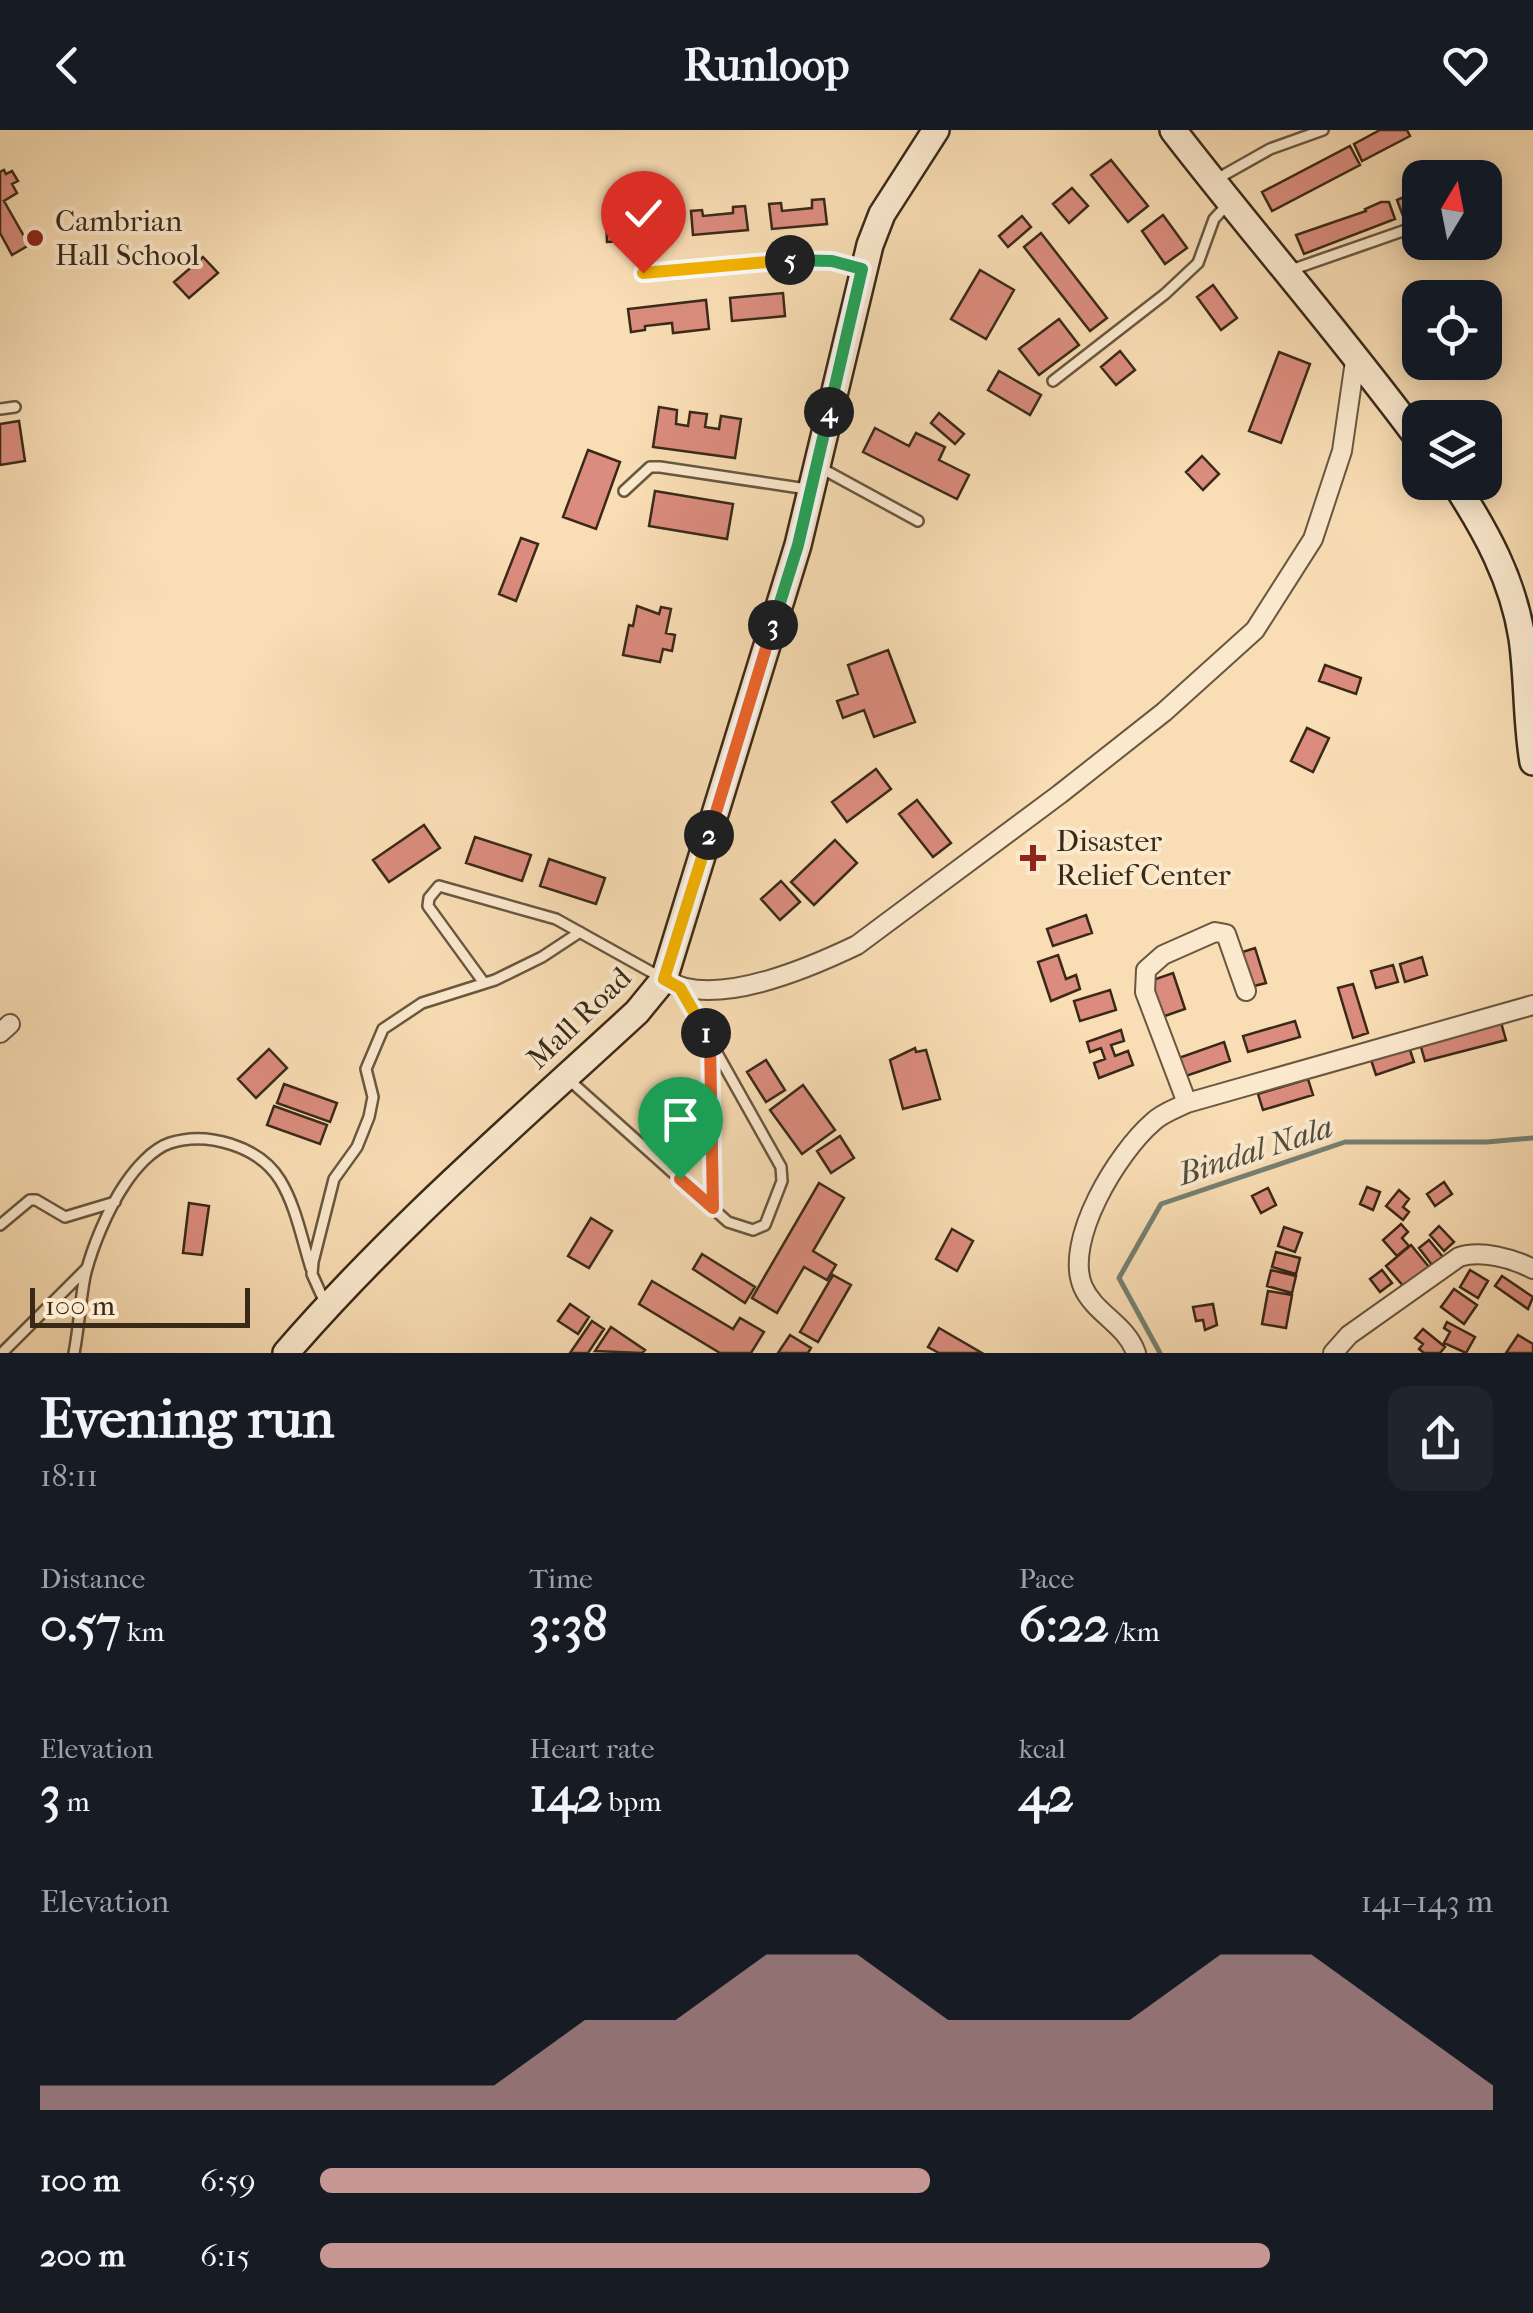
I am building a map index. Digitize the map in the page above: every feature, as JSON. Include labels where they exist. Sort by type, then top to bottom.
[{"type":"street","name":"Mall Road","points":[[286,1353],[326,1306],[409,1222],[672,984],[798,545],[862,269],[882,214],[936,130]]},
{"type":"street","points":[[1174,130],[1229,204],[1356,353],[1402,416]]},
{"type":"street","points":[[672,984],[699,990],[748,985],[856,945],[1164,712],[1255,630],[1313,539],[1342,452],[1356,353]]},
{"type":"street","points":[[1466,500],[1524,610],[1522,637],[1533,762]]},
{"type":"street","points":[[1187,1104],[1145,992],[1146,970],[1163,956],[1222,932],[1246,991]]},
{"type":"street","points":[[1136,1353],[1126,1332],[1089,1299],[1080,1281],[1078,1260],[1082,1238],[1104,1186],[1136,1137],[1157,1118],[1187,1104],[1533,1005]]},
{"type":"street","points":[[1334,1353],[1349,1335],[1458,1257],[1478,1254],[1533,1269]]},
{"type":"lane","points":[[1213,182],[1270,149],[1319,131]]},
{"type":"lane","points":[[1053,381],[1165,294],[1198,263],[1214,220],[1229,204]]},
{"type":"lane","points":[[1288,271],[1402,231]]},
{"type":"lane","points":[[643,273],[805,259],[862,269]]},
{"type":"lane","points":[[0,409],[15,407]]},
{"type":"lane","points":[[624,491],[650,468],[660,467],[813,478],[918,522]]},
{"type":"lane","points":[[484,983],[428,906],[439,886],[532,910],[672,984],[710,1041],[776,1157],[782,1180],[765,1224],[752,1230],[728,1222],[566,1078]]},
{"type":"lane","points":[[312,1274],[334,1179],[357,1147],[369,1117],[372,1097],[366,1073],[378,1035],[422,1003],[484,983],[542,957],[580,932]]},
{"type":"lane","points":[[710,1041],[713,1208]]},
{"type":"lane","points":[[74,1353],[89,1266],[125,1183],[146,1159],[167,1144],[199,1138],[226,1142],[253,1155],[280,1179],[326,1306]]},
{"type":"lane","points":[[0,1225],[30,1200],[66,1217],[115,1202]]},
{"type":"lane","points":[[2,1353],[89,1266]]},
{"type":"building","points":[[1380,130],[1407,130],[1410,136],[1362,161],[1354,144]]},
{"type":"building","points":[[1350,146],[1360,165],[1272,211],[1262,192]]},
{"type":"building","points":[[1111,160],[1148,206],[1128,222],[1091,175]]},
{"type":"building","points":[[4,170],[6,174],[12,171],[18,181],[12,184],[17,193],[4,201],[29,245],[12,255],[0,233],[0,172]]},
{"type":"building","points":[[1072,188],[1088,206],[1069,223],[1053,204]]},
{"type":"building","points":[[824,199],[827,224],[772,229],[769,204],[781,203],[782,211],[812,208],[812,200]]},
{"type":"building","points":[[1389,202],[1395,219],[1304,254],[1296,235]]},
{"type":"building","points":[[745,206],[748,230],[693,235],[691,211],[702,210],[703,216],[733,213],[733,207]]},
{"type":"building","points":[[665,213],[666,239],[607,242],[606,215]]},
{"type":"building","points":[[1163,215],[1187,248],[1165,264],[1142,231]]},
{"type":"building","points":[[1022,216],[1031,227],[1008,247],[999,236]]},
{"type":"building","points":[[1041,233],[1107,318],[1090,331],[1024,247]]},
{"type":"building","points":[[203,257],[218,273],[189,298],[174,282]]},
{"type":"building","points":[[980,270],[1014,290],[986,339],[951,319]]},
{"type":"building","points":[[1213,285],[1237,318],[1221,330],[1197,297]]},
{"type":"building","points":[[783,293],[785,316],[732,321],[730,298]]},
{"type":"building","points":[[706,300],[709,329],[673,333],[672,323],[631,332],[628,309]]},
{"type":"building","points":[[1059,319],[1079,345],[1039,375],[1019,349]]},
{"type":"building","points":[[1120,351],[1135,370],[1116,385],[1101,367]]},
{"type":"building","points":[[1279,352],[1310,364],[1281,443],[1249,431]]},
{"type":"building","points":[[999,371],[1041,395],[1030,415],[988,390]]},
{"type":"building","points":[[659,407],[677,410],[676,424],[688,426],[690,412],[707,414],[705,427],[719,429],[721,416],[741,419],[735,458],[653,447]]},
{"type":"building","points":[[939,413],[964,434],[955,444],[931,423]]},
{"type":"building","points":[[19,421],[25,461],[0,465],[0,424]]},
{"type":"building","points":[[875,428],[909,446],[916,433],[945,447],[939,460],[969,475],[957,499],[863,452]]},
{"type":"building","points":[[588,450],[620,462],[596,529],[563,517]]},
{"type":"building","points":[[1202,456],[1219,474],[1203,490],[1186,472]]},
{"type":"building","points":[[655,491],[733,504],[727,539],[649,526]]},
{"type":"building","points":[[521,538],[538,544],[516,601],[499,594]]},
{"type":"building","points":[[637,606],[659,614],[661,607],[671,609],[666,633],[675,635],[672,651],[663,649],[660,662],[623,655]]},
{"type":"building","points":[[888,650],[915,722],[874,737],[864,710],[843,718],[837,701],[858,694],[848,665]]},
{"type":"building","points":[[1325,665],[1361,678],[1356,694],[1319,681]]},
{"type":"building","points":[[1307,728],[1329,738],[1313,772],[1291,761]]},
{"type":"building","points":[[876,769],[891,789],[847,822],[832,802]]},
{"type":"building","points":[[917,800],[951,843],[933,857],[899,814]]},
{"type":"building","points":[[424,825],[440,848],[389,882],[373,860]]},
{"type":"building","points":[[475,837],[531,855],[522,881],[466,863]]},
{"type":"building","points":[[835,840],[857,863],[814,905],[791,882]]},
{"type":"building","points":[[549,859],[605,878],[596,904],[540,886]]},
{"type":"building","points":[[781,881],[800,902],[780,920],[761,899]]},
{"type":"building","points":[[1086,915],[1092,933],[1053,946],[1047,929]]},
{"type":"building","points":[[1255,948],[1266,983],[1250,987],[1227,957]]},
{"type":"building","points":[[1058,955],[1066,979],[1076,975],[1080,989],[1051,1001],[1038,962]]},
{"type":"building","points":[[1422,957],[1427,975],[1405,982],[1400,964]]},
{"type":"building","points":[[1393,965],[1398,982],[1376,988],[1371,971]]},
{"type":"building","points":[[1173,973],[1185,1009],[1162,1017],[1150,981]]},
{"type":"building","points":[[1353,984],[1368,1033],[1353,1038],[1338,988]]},
{"type":"building","points":[[1110,990],[1116,1010],[1080,1021],[1074,1001]]},
{"type":"building","points":[[1500,1019],[1506,1040],[1425,1061],[1419,1040]]},
{"type":"building","points":[[1295,1021],[1300,1037],[1248,1052],[1243,1036]]},
{"type":"building","points":[[1121,1030],[1124,1041],[1111,1045],[1115,1056],[1128,1051],[1133,1065],[1099,1078],[1094,1063],[1105,1059],[1101,1048],[1090,1052],[1087,1042]]},
{"type":"building","points":[[1224,1042],[1230,1061],[1180,1078],[1173,1060]]},
{"type":"building","points":[[1409,1047],[1414,1062],[1376,1075],[1371,1060]]},
{"type":"building","points":[[915,1048],[916,1052],[926,1050],[940,1099],[903,1109],[890,1060]]},
{"type":"building","points":[[269,1049],[287,1068],[256,1098],[238,1079]]},
{"type":"building","points":[[766,1060],[785,1090],[766,1102],[747,1072]]},
{"type":"building","points":[[1308,1079],[1313,1095],[1263,1110],[1258,1094]]},
{"type":"building","points":[[284,1084],[337,1103],[330,1122],[277,1103]]},
{"type":"building","points":[[803,1085],[835,1130],[802,1154],[770,1110]]},
{"type":"building","points":[[274,1106],[327,1125],[320,1144],[267,1125]]},
{"type":"building","points":[[840,1136],[854,1158],[831,1173],[817,1151]]},
{"type":"building","points":[[1444,1182],[1452,1194],[1435,1206],[1427,1194]]},
{"type":"building","points":[[819,1183],[844,1198],[813,1251],[836,1265],[827,1280],[804,1267],[777,1313],[752,1298]]},
{"type":"building","points":[[1367,1187],[1380,1192],[1373,1210],[1360,1204]]},
{"type":"building","points":[[1268,1188],[1276,1205],[1261,1213],[1252,1196]]},
{"type":"building","points":[[1399,1190],[1409,1199],[1403,1207],[1409,1212],[1403,1220],[1386,1206]]},
{"type":"building","points":[[189,1203],[209,1206],[202,1255],[183,1253]]},
{"type":"building","points":[[591,1218],[612,1231],[589,1268],[568,1256]]},
{"type":"building","points":[[1401,1224],[1408,1232],[1402,1238],[1409,1246],[1397,1256],[1383,1240]]},
{"type":"building","points":[[1439,1226],[1454,1242],[1444,1251],[1430,1235]]},
{"type":"building","points":[[1284,1227],[1302,1233],[1295,1252],[1278,1246]]},
{"type":"building","points":[[952,1229],[973,1241],[957,1271],[936,1259]]},
{"type":"building","points":[[1429,1240],[1443,1257],[1432,1265],[1419,1248]]},
{"type":"building","points":[[1411,1245],[1429,1267],[1405,1288],[1386,1266]]},
{"type":"building","points":[[1276,1252],[1300,1258],[1296,1274],[1272,1267]]},
{"type":"building","points":[[702,1254],[755,1287],[745,1303],[693,1269]]},
{"type":"building","points":[[1271,1270],[1296,1276],[1292,1293],[1267,1286]]},
{"type":"building","points":[[1382,1270],[1392,1283],[1380,1292],[1370,1279]]},
{"type":"building","points":[[1470,1270],[1488,1281],[1478,1298],[1460,1287]]},
{"type":"building","points":[[833,1275],[851,1285],[818,1342],[800,1332]]},
{"type":"building","points":[[1502,1276],[1533,1297],[1528,1309],[1495,1286]]},
{"type":"building","points":[[652,1281],[733,1329],[740,1318],[764,1332],[751,1353],[720,1353],[639,1304]]},
{"type":"building","points":[[1454,1289],[1477,1305],[1464,1324],[1441,1307]]},
{"type":"building","points":[[1268,1291],[1292,1295],[1286,1328],[1262,1324]]},
{"type":"building","points":[[570,1304],[589,1317],[578,1334],[558,1321]]},
{"type":"building","points":[[1213,1304],[1217,1325],[1205,1330],[1203,1320],[1196,1321],[1193,1307]]},
{"type":"building","points":[[592,1321],[604,1329],[588,1353],[570,1353]]},
{"type":"building","points":[[1447,1322],[1475,1337],[1466,1353],[1444,1343],[1450,1332],[1444,1328]]},
{"type":"building","points":[[611,1327],[645,1350],[595,1351]]},
{"type":"building","points":[[939,1328],[982,1353],[939,1353],[928,1347]]},
{"type":"building","points":[[1423,1329],[1445,1347],[1440,1353],[1419,1349],[1423,1344],[1415,1338]]},
{"type":"building","points":[[790,1335],[811,1348],[808,1353],[778,1353]]},
{"type":"building","points":[[1518,1335],[1533,1344],[1533,1353],[1506,1353]]},
{"type":"waterway","name":"Bindal Nala","points":[[1160,1353],[1119,1278],[1161,1204],[1345,1142],[1487,1142],[1533,1138]]},
{"type":"place","name":"Cambrian Hall School","points":[[35,238]]},
{"type":"place","name":"Disaster Relief Center","points":[[1033,858]]},
{"type":"route","points":[[643,273],[805,259],[862,269],[798,545],[664,979],[680,988],[710,1041],[713,1208],[680,1179]]}]
